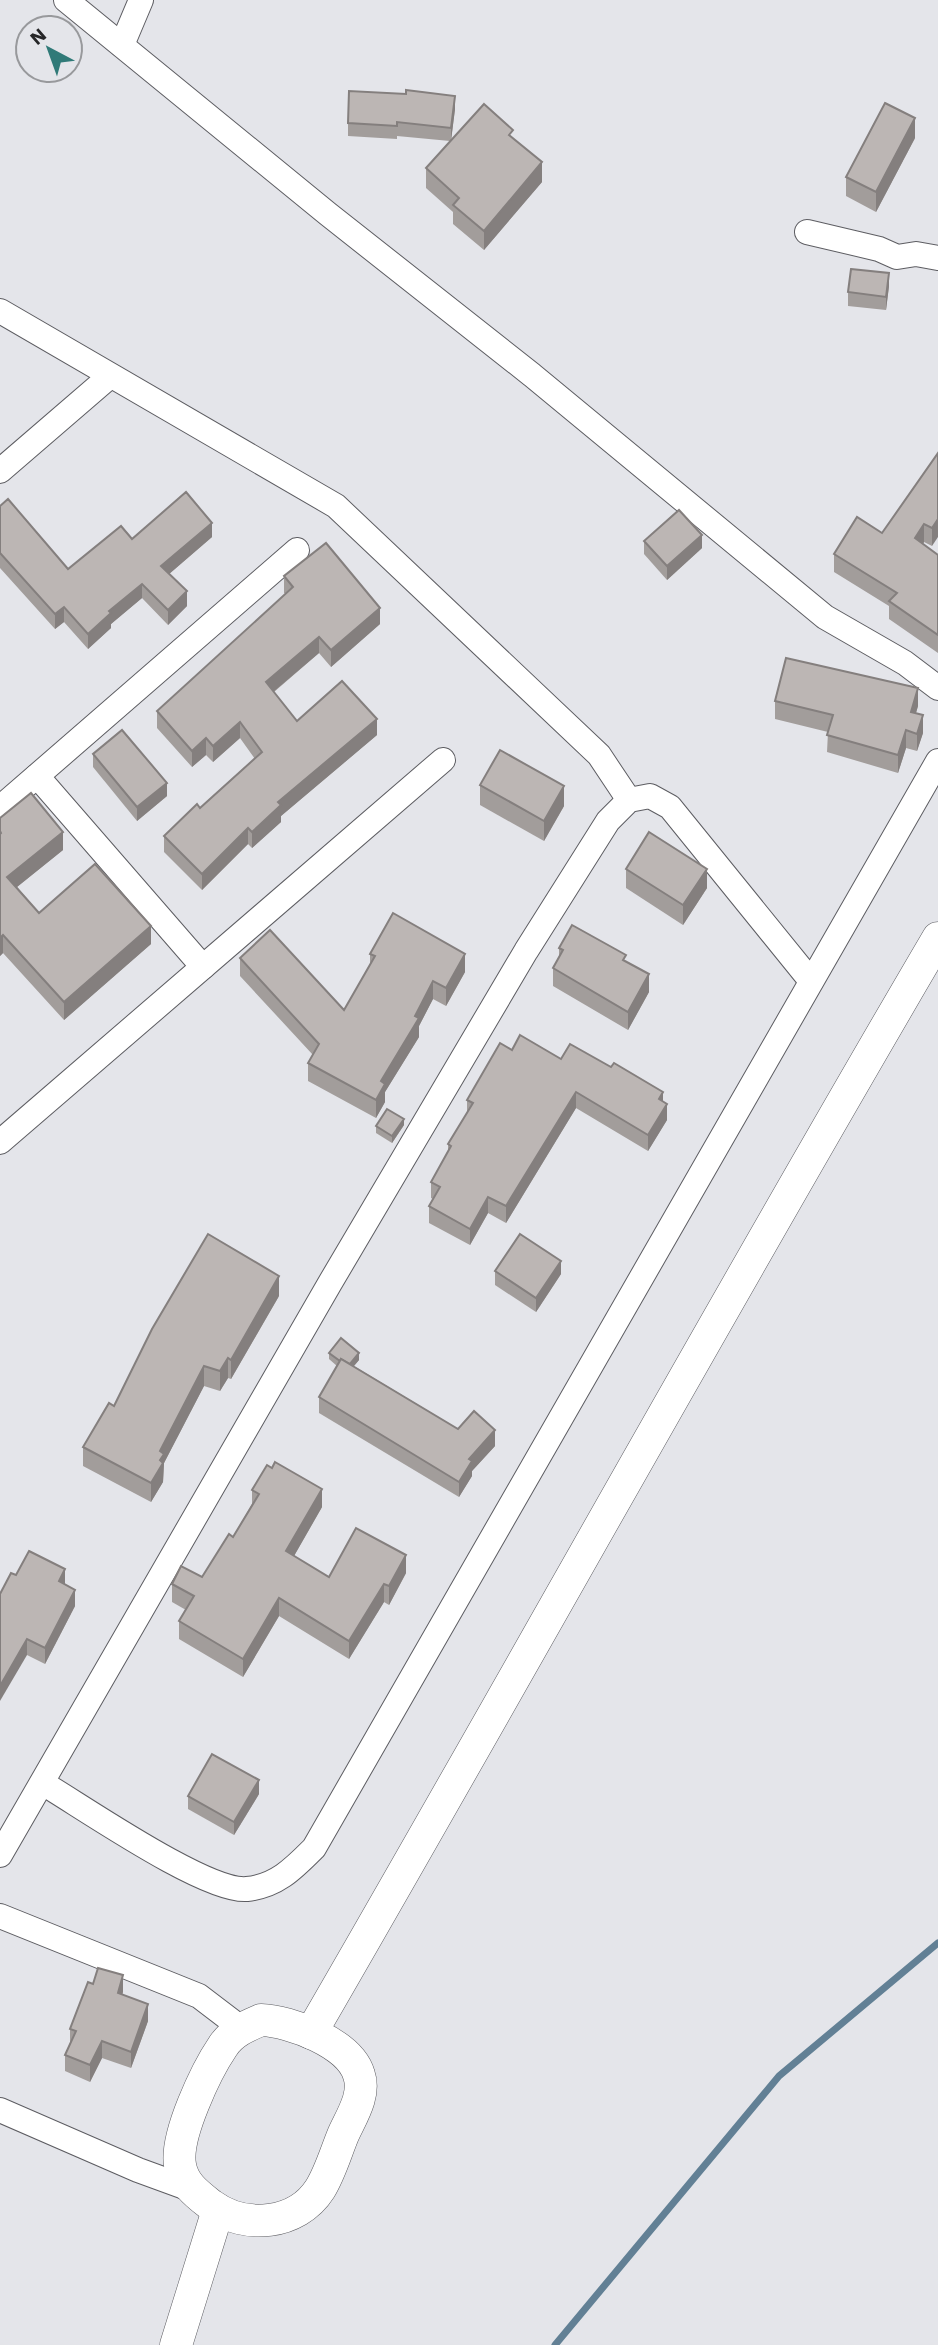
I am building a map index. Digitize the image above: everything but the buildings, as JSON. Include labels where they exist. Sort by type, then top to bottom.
[{"type":"street","points":[[66,0],[553,392],[825,617],[905,663],[938,688]]},
{"type":"street","points":[[122,45],[141,0]]},
{"type":"street","points":[[807,232],[879,249],[897,257],[916,254],[938,258]]},
{"type":"street","points":[[0,311],[109,377],[336,506],[599,755],[629,800]]},
{"type":"street","points":[[0,471],[109,377]]},
{"type":"street","points":[[0,808],[297,550]]},
{"type":"street","points":[[0,1142],[443,760]]},
{"type":"street","points":[[44,1784],[203,1879],[246,1890],[284,1878],[314,1848],[938,761]]},
{"type":"street","points":[[37,776],[203,967]]},
{"type":"street","points":[[0,1855],[44,1784],[304,1329],[526,951],[608,821],[629,800],[650,796],[670,807],[811,981]]},
{"type":"street","points":[[311,2033],[532,1649],[777,1213],[938,938]]},
{"type":"street","points":[[0,1916],[199,1996],[241,2028]]},
{"type":"street","points":[[0,2110],[138,2170],[190,2189],[218,2210],[253,2221],[278,2220],[299,2210],[320,2189],[360,2095],[360,2075],[353,2062],[311,2033],[284,2021],[261,2020],[241,2028],[223,2045],[179,2135],[180,2165],[190,2189]]},
{"type":"street","points":[[176,2345],[218,2210]]},
{"type":"waterway","points":[[555,2345],[779,2076],[938,1943]]}]
